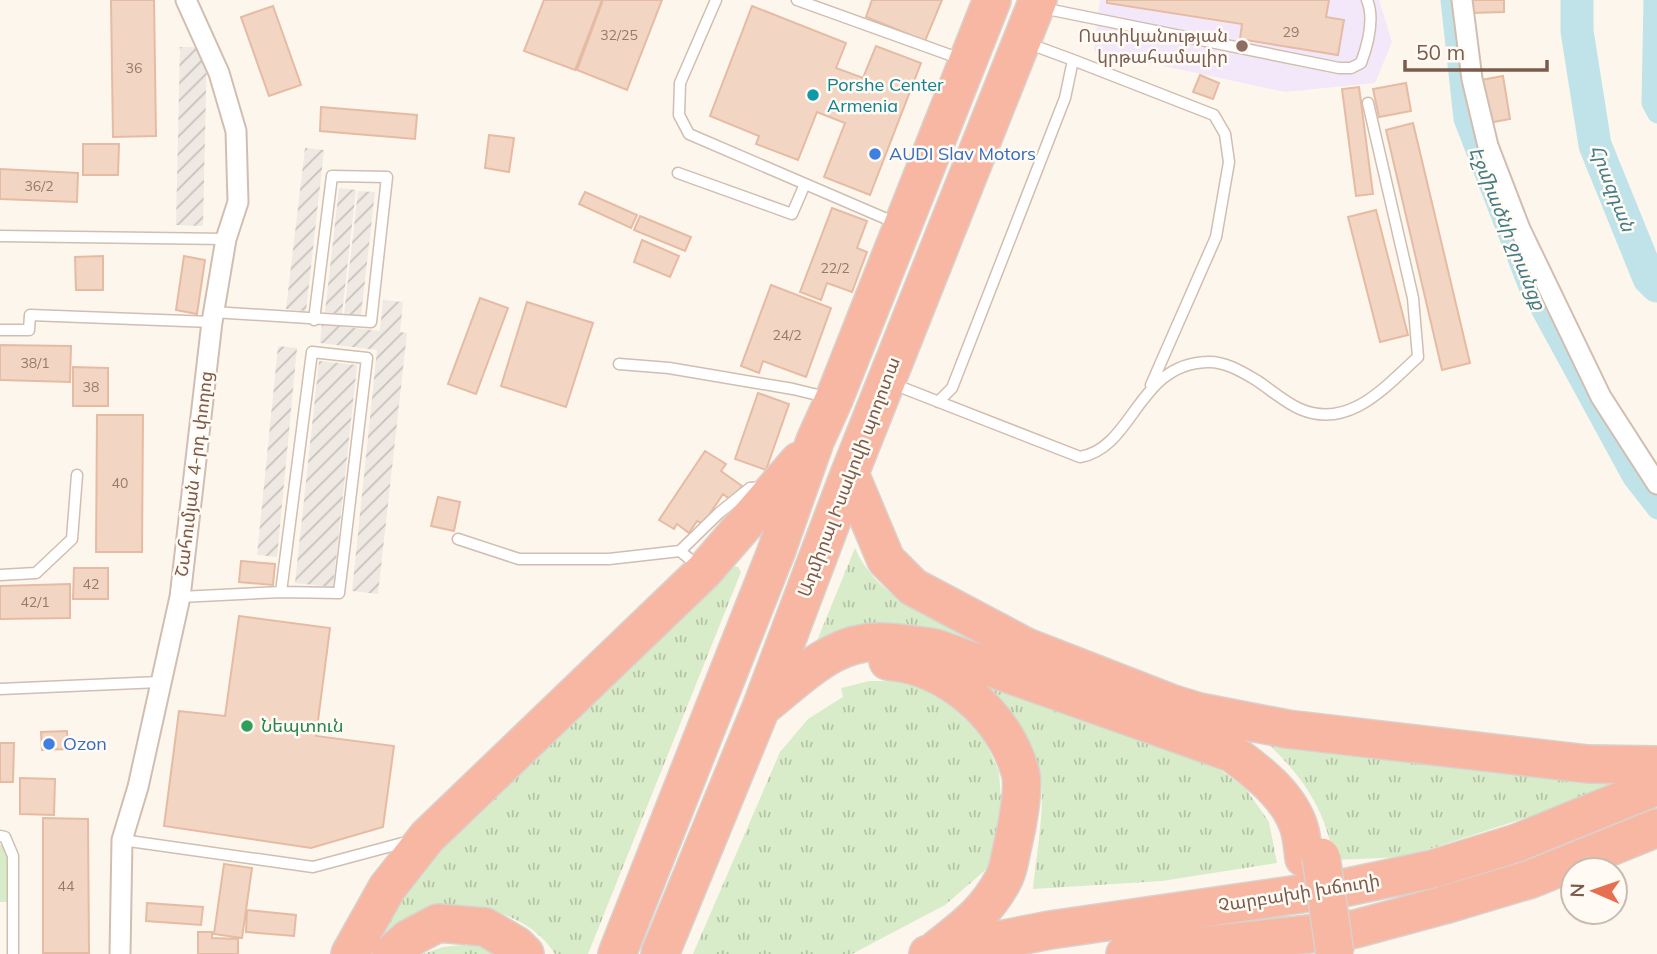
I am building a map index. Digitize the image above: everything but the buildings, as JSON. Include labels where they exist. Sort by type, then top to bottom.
[{"type":"highway","points":[[617,954],[776,552],[815,441],[992,0]]},
{"type":"highway","name":"Ադմիրալ Իսակովի պողոտա","points":[[660,954],[756,720],[886,382],[1037,3]]},
{"type":"highway","points":[[350,954],[387,888],[427,837],[692,561],[780,485],[815,441]]},
{"type":"highway","points":[[850,474],[886,560],[913,587],[1026,647],[1170,703],[1199,712],[1287,729],[1588,764],[1657,765]]},
{"type":"highway","points":[[756,720],[821,662],[839,650],[864,643],[905,644],[935,648],[1232,753],[1262,775],[1285,802],[1300,829],[1312,857],[1335,954]]},
{"type":"highway","points":[[756,720],[818,681],[844,669],[881,661],[903,663],[945,680],[968,694],[986,711],[1005,737],[1021,773],[1018,822],[1005,878],[979,917],[931,953]]},
{"type":"highway","points":[[1199,712],[1241,738],[1293,787],[1315,831],[1312,857],[1318,954]]},
{"type":"highway","name":"Չարբախի խճուղի","points":[[931,953],[1050,930],[1348,887],[1433,869],[1517,844],[1657,786]]},
{"type":"highway","points":[[1125,954],[1355,929],[1531,879],[1657,828]]},
{"type":"highway","points":[[391,954],[408,939],[439,923],[485,927],[516,945],[525,954]]},
{"type":"street","name":"Շահումյան 4-րդ փողոց","points":[[120,954],[122,840],[138,787],[180,597],[213,317],[226,239],[238,202],[236,131],[219,74],[186,0]]},
{"type":"street","points":[[1462,0],[1472,79],[1488,146],[1520,229],[1601,397],[1657,484]]},
{"type":"lane","points":[[716,0],[680,83],[679,115],[689,134],[902,226]]},
{"type":"lane","points":[[797,0],[968,61]]},
{"type":"lane","points":[[1037,3],[1339,68],[1351,68],[1361,63],[1368,44],[1371,8],[1367,0]]},
{"type":"lane","points":[[886,382],[1080,457],[1090,456],[1104,448],[1149,389],[1216,237],[1229,162],[1225,134],[1214,115],[1021,41]]},
{"type":"lane","points":[[937,402],[951,388],[956,376],[1065,98],[1073,60]]},
{"type":"lane","points":[[1149,389],[1174,371],[1192,364],[1208,362],[1241,371],[1297,408],[1312,414],[1329,415],[1355,409],[1370,400],[1418,357],[1413,298],[1368,103]]},
{"type":"lane","points":[[678,173],[792,214],[806,184]]},
{"type":"lane","points":[[0,330],[30,330],[30,315],[371,322],[387,177],[332,176],[314,320]]},
{"type":"lane","points":[[0,236],[226,239]]},
{"type":"lane","points":[[180,597],[339,593],[367,358],[312,352],[281,593]]},
{"type":"lane","points":[[619,364],[669,368],[793,389],[834,399]]},
{"type":"lane","points":[[0,575],[36,573],[72,539],[77,475]]},
{"type":"lane","points":[[458,539],[519,559],[692,561]]},
{"type":"lane","points":[[0,689],[160,682]]},
{"type":"lane","points":[[0,836],[5,837],[13,856],[13,954]]},
{"type":"lane","points":[[122,840],[313,867],[427,837]]},
{"type":"shaded area","name":"Ոստիկանության կրթահամալիր","points":[[1100,0],[1379,0],[1392,42],[1375,83],[1285,92],[1094,51]]},
{"type":"shaded area","points":[[180,47],[207,47],[203,226],[176,225]]},
{"type":"shaded area","points":[[305,148],[324,150],[306,311],[286,309]]},
{"type":"shaded area","points":[[339,188],[356,190],[342,314],[325,312]]},
{"type":"shaded area","points":[[358,191],[375,192],[361,316],[344,314]]},
{"type":"shaded area","points":[[383,300],[403,302],[400,332],[407,333],[378,594],[352,591],[377,350],[320,343],[322,324],[380,331]]},
{"type":"shaded area","points":[[278,346],[297,348],[277,557],[257,555]]},
{"type":"shaded area","points":[[319,361],[357,365],[333,587],[295,583]]},
{"type":"green space","points":[[855,548],[876,579],[905,604],[973,641],[912,628],[816,643]]},
{"type":"green space","points":[[732,566],[738,567],[741,572],[588,954],[555,954],[532,929],[518,921],[485,909],[451,907],[421,912],[376,954],[366,954],[423,868]]},
{"type":"green space","points":[[973,675],[1218,768],[1246,789],[1269,822],[1277,863],[1162,881],[1033,889],[1042,797],[1039,769],[1020,732]]},
{"type":"green space","points":[[869,681],[895,681],[925,687],[975,718],[999,772],[1002,815],[990,866],[945,905],[852,954],[693,954],[780,752],[808,719],[843,697],[841,688]]},
{"type":"green space","points":[[1257,734],[1630,784],[1405,857],[1334,860],[1324,822],[1308,790],[1285,761]]},
{"type":"green space","points":[[0,845],[7,845],[7,902],[0,902]]},
{"type":"green space","points":[[472,944],[506,954],[423,954],[443,947]]},
{"type":"waterway","name":"Էջմիածնի ջրանցք","points":[[1450,0],[1463,119],[1528,287],[1632,478],[1657,510]]},
{"type":"waterway","name":"Հրազդան","points":[[1577,0],[1577,31],[1595,145],[1649,278],[1657,286]]},
{"type":"waterway","points":[[1653,0],[1651,103],[1657,114]]},
{"type":"place","name":"Ոստիկանության կրթահամալիր","points":[[1242,46]]},
{"type":"place","name":"Porshe Center Armenia","points":[[813,95]]},
{"type":"place","name":"AUDI Slav Motors","points":[[875,154]]},
{"type":"place","name":"Նեպտուն","points":[[247,726]]},
{"type":"place","name":"Ozon","points":[[49,744]]}]
